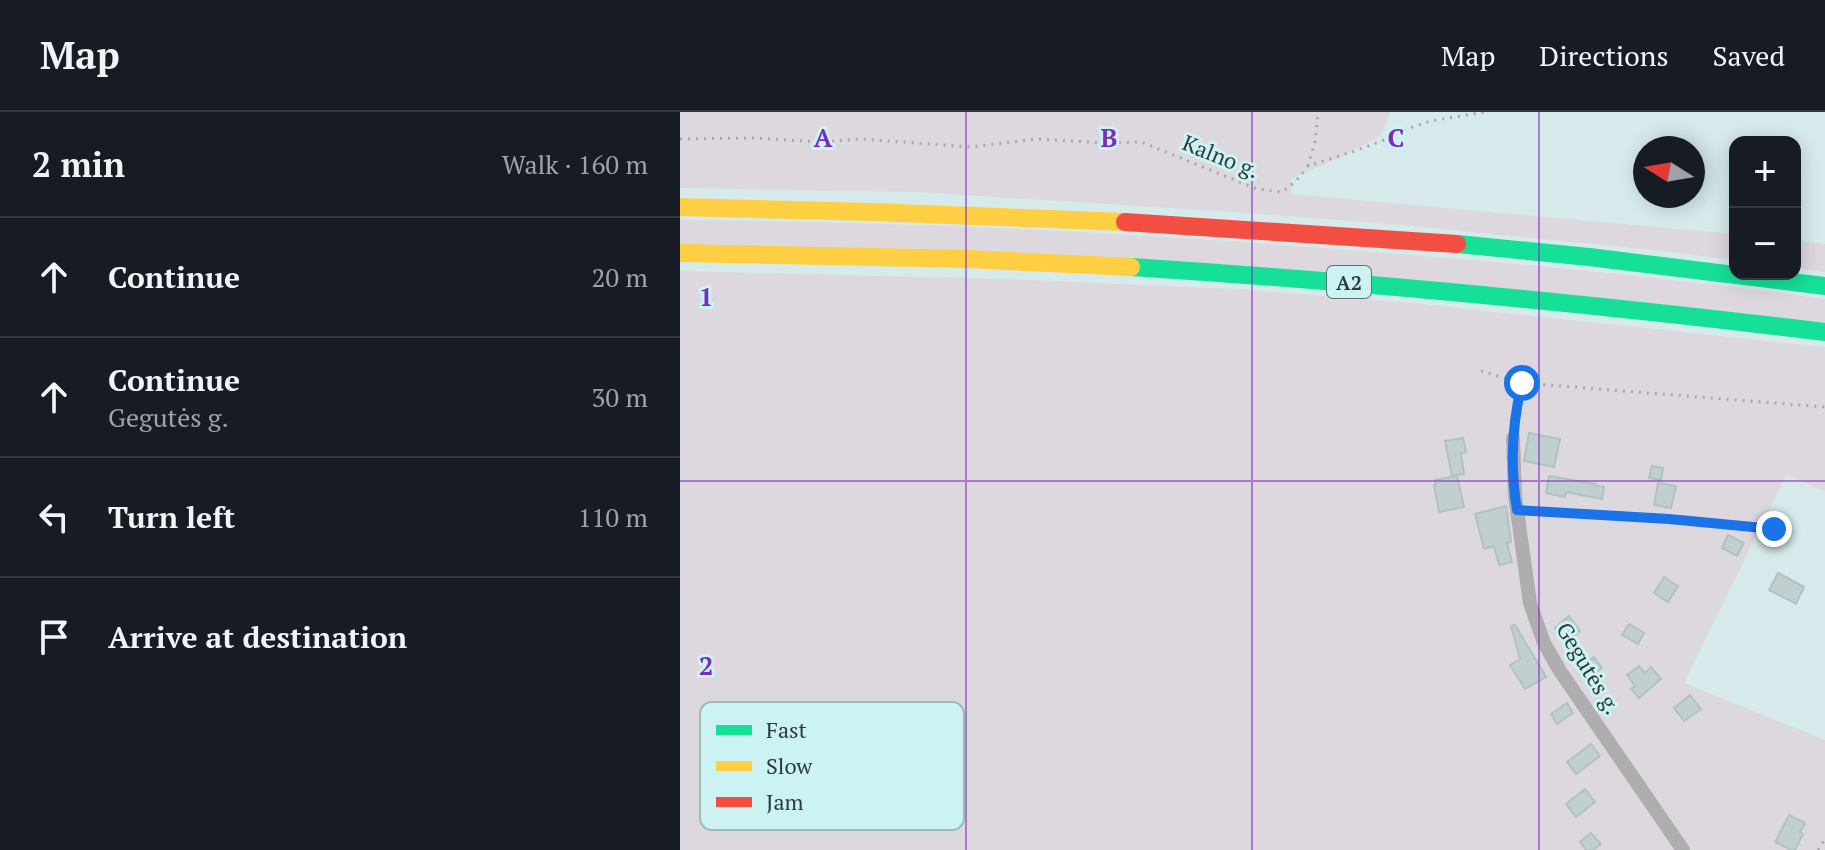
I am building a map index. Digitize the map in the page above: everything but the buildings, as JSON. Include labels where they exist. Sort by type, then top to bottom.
[{"type":"highway","name":"A2","points":[[680,207],[877,211],[1251,229],[1448,244],[1825,286]]},
{"type":"highway","name":"A2","points":[[680,253],[982,260],[1331,280],[1614,306],[1825,332]]},
{"type":"street","name":"Gegutės g.","points":[[1513,438],[1517,510],[1530,603],[1544,643],[1683,850]]},
{"type":"path","points":[[1308,166],[1315,142],[1318,112]]},
{"type":"path","name":"Kalno g.","points":[[680,139],[754,138],[821,142],[861,139],[971,147],[1037,139],[1141,142],[1257,189],[1282,192],[1308,166],[1431,121],[1484,112]]},
{"type":"path","points":[[1481,371],[1522,383],[1825,407]]},
{"type":"path","points":[[1513,438],[1515,410],[1522,383]]},
{"type":"path","points":[[1517,510],[1774,529]]},
{"type":"path","points":[[1818,850],[1825,839]]},
{"type":"shaded area","points":[[680,112],[1390,112],[1381,136],[1291,179],[1292,194],[1729,233],[1729,259],[1402,225],[1248,213],[915,192],[680,188]]},
{"type":"shaded area","points":[[680,220],[1045,230],[1514,264],[1825,299],[1825,323],[680,244]]},
{"type":"shaded area","points":[[1801,241],[1825,244],[1825,272],[1801,269]]},
{"type":"shaded area","points":[[680,271],[1006,279],[1238,289],[1412,303],[1825,347],[1825,491],[1786,475],[1684,683],[1825,740],[1825,850],[680,850]]},
{"type":"traffic: fast","points":[[1457,244],[1825,286]]},
{"type":"traffic: fast","points":[[1131,267],[1478,295],[1825,332]]},
{"type":"traffic: slow","points":[[680,207],[1125,222]]},
{"type":"traffic: slow","points":[[680,253],[967,259],[1131,267]]},
{"type":"traffic: jam","points":[[1125,222],[1457,244]]},
{"type":"route","points":[[1522,383],[1515,410],[1513,438],[1517,510],[1774,529]]}]
